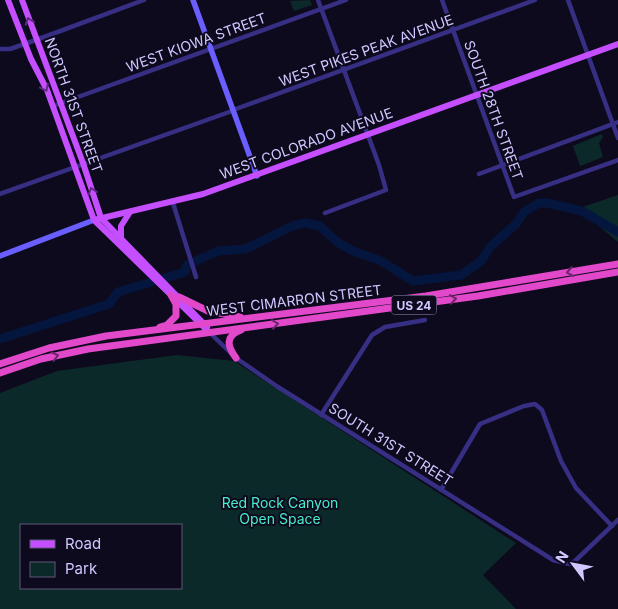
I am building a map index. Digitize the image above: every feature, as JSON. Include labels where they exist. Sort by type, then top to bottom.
[{"type":"highway","name":"WEST CIMARRON STREET","points":[[2,363],[64,344],[106,336],[426,296],[618,264]]},
{"type":"highway","name":"WEST CIMARRON STREET","points":[[0,373],[72,352],[478,296],[618,272]]},
{"type":"highway","points":[[125,335],[167,325],[176,313],[176,304],[171,295]]},
{"type":"highway","points":[[179,297],[213,313],[255,318]]},
{"type":"highway","points":[[236,358],[229,349],[228,342],[234,333],[246,328]]},
{"type":"main road","name":"NORTH 31ST STREET","points":[[8,0],[24,44],[53,106],[75,167]]},
{"type":"main road","name":"NORTH 31ST STREET","points":[[22,0],[83,165],[98,219]]},
{"type":"main road","points":[[193,0],[257,176]]},
{"type":"main road","name":"WEST COLORADO AVENUE","points":[[0,256],[98,219],[173,203],[257,176],[367,134],[618,44]]},
{"type":"main road","name":"SOUTH 31ST STREET","points":[[75,167],[98,219],[171,295],[203,325]]},
{"type":"main road","points":[[121,239],[120,229],[130,212]]},
{"type":"main road","name":"SOUTH 31ST STREET","points":[[98,219],[121,239],[152,274]]},
{"type":"main road","name":"SOUTH 31ST STREET","points":[[166,288],[179,297],[209,332]]},
{"type":"street","points":[[0,49],[10,49],[144,0]]},
{"type":"street","points":[[318,0],[379,165],[386,190],[325,214]]},
{"type":"street","name":"WEST KIOWA STREET","points":[[53,106],[346,0]]},
{"type":"street","name":"SOUTH 28TH STREET","points":[[442,0],[514,197],[618,160]]},
{"type":"street","name":"WEST PIKES PEAK AVENUE","points":[[0,194],[233,113],[343,70],[535,0]]},
{"type":"street","points":[[568,0],[616,123],[618,138]]},
{"type":"street","points":[[479,174],[616,123]]},
{"type":"street","points":[[173,203],[196,277]]},
{"type":"street","points":[[321,415],[372,335],[385,327],[425,320]]},
{"type":"street","name":"SOUTH 31ST STREET","points":[[209,332],[236,358],[321,415],[553,560],[569,564],[582,556],[612,526]]},
{"type":"street","points":[[441,490],[480,424],[524,406],[535,404],[542,410],[562,461],[576,488],[612,526],[618,520]]},
{"type":"green space","points":[[310,0],[312,5],[294,11],[290,1]]},
{"type":"green space","points":[[602,134],[603,137],[599,143],[603,157],[580,166],[573,146]]},
{"type":"green space","points":[[618,195],[618,242],[594,222],[571,211]]},
{"type":"green space","name":"Red Rock Canyon Open Space","points":[[177,355],[234,361],[516,543],[483,575],[516,609],[0,609],[0,393],[57,371]]},
{"type":"waterway","points":[[15,0],[27,36]]},
{"type":"waterway","points":[[0,339],[109,304],[118,292],[185,272],[187,265],[218,251],[245,249],[295,225],[306,223],[320,226],[337,242],[353,251],[381,261],[413,281],[461,275],[481,261],[491,246],[516,224],[524,212],[539,203],[582,211],[618,232]]}]
